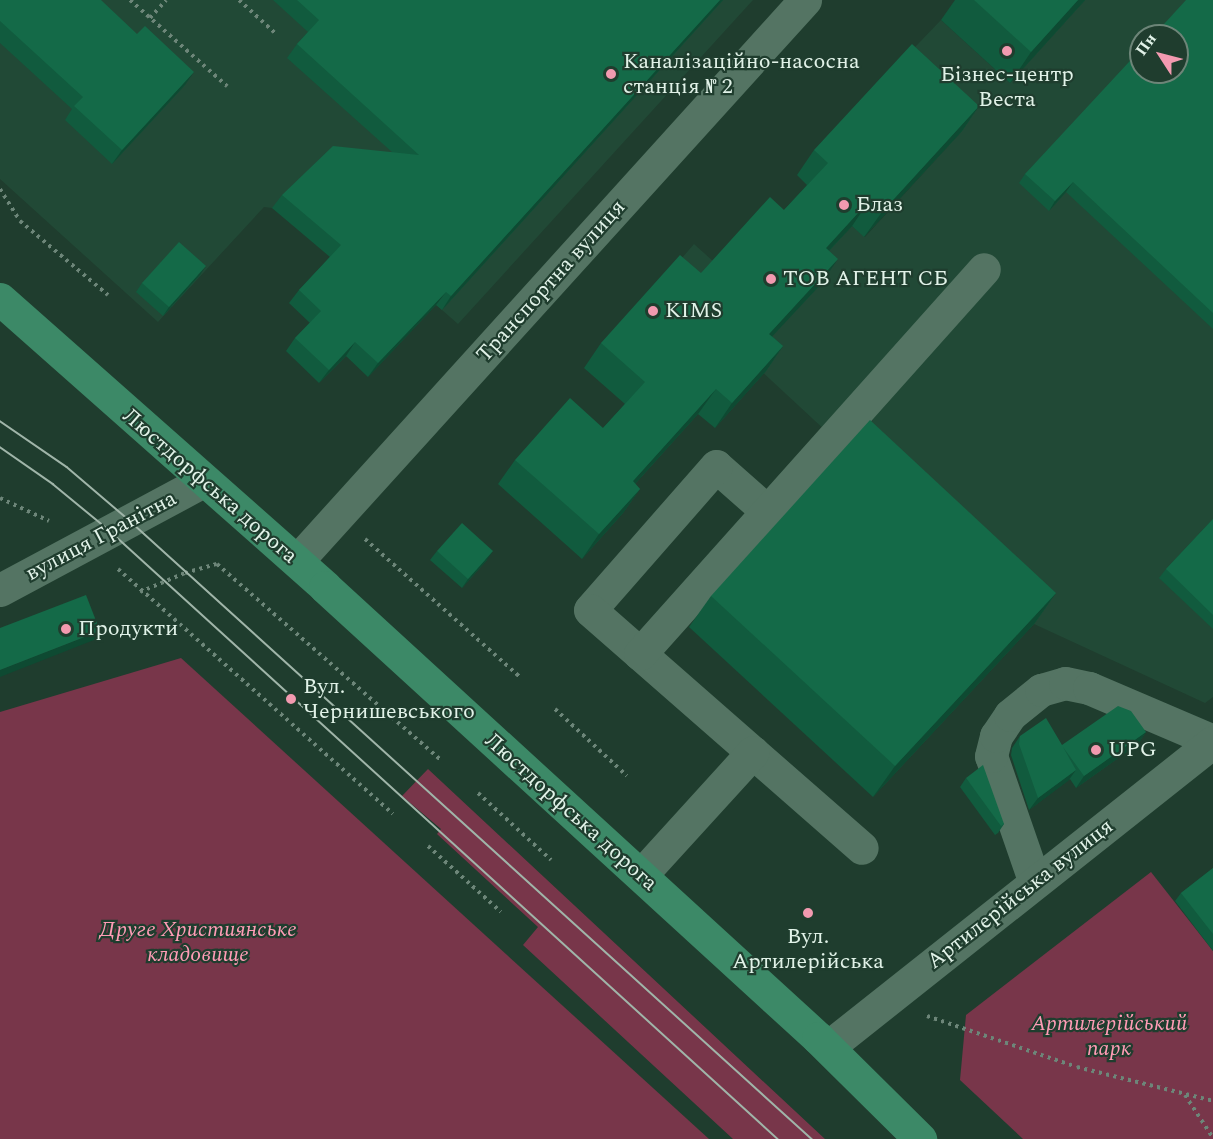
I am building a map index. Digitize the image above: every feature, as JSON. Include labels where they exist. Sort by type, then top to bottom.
[{"type":"main road","name":"Люстдорфська дорога","points":[[0,299],[203,481],[297,561],[828,1047],[920,1139]]},
{"type":"street","name":"Транспортна вулиця","points":[[297,561],[805,0]]},
{"type":"street","points":[[640,654],[984,269]]},
{"type":"street","points":[[768,512],[716,466],[590,610],[862,848]]},
{"type":"street","name":"вулиця Гранітна","points":[[0,590],[203,481]]},
{"type":"street","points":[[1034,880],[990,756],[996,736],[1010,715],[1041,690],[1065,683],[1089,688],[1213,741]]},
{"type":"street","name":"Артилерійська вулиця","points":[[828,1047],[1034,880],[1213,741]]},
{"type":"street","points":[[640,875],[753,752]]},
{"type":"path","points":[[130,0],[227,86]]},
{"type":"path","points":[[150,18],[165,0]]},
{"type":"path","points":[[239,0],[276,33]]},
{"type":"path","points":[[0,189],[20,221],[108,295]]},
{"type":"path","points":[[0,498],[91,541]]},
{"type":"path","points":[[338,515],[520,678]]},
{"type":"path","points":[[393,814],[140,592],[185,573],[217,564],[442,761]]},
{"type":"path","points":[[555,709],[627,776]]},
{"type":"path","points":[[477,793],[551,860]]},
{"type":"path","points":[[429,846],[501,912]]},
{"type":"path","points":[[887,999],[954,1027],[1066,1064],[1213,1101]]},
{"type":"path","points":[[1185,1094],[1213,1138]]},
{"type":"shaded area","points":[[0,0],[753,0],[458,324],[418,289],[272,208],[264,207],[158,322],[0,179]]},
{"type":"shaded area","points":[[1085,0],[1213,0],[1213,697],[1205,703],[1034,624],[663,280],[694,244],[783,324],[820,284],[808,273],[852,226],[865,237],[962,131],[894,69],[941,20],[1010,83]]},
{"type":"green space","name":"Друге Християнське кладовище","points":[[181,658],[709,1139],[0,1139],[0,712]]},
{"type":"green space","points":[[428,769],[825,1139],[733,1139],[523,945],[538,927],[437,834],[441,829],[402,796]]},
{"type":"green space","name":"Артилерійський парк","points":[[1151,872],[1213,951],[1213,1139],[1023,1139],[960,1080],[966,1015]]},
{"type":"building","points":[[0,0],[101,0],[137,34],[145,26],[194,72],[122,150],[74,106],[83,97],[0,21]]},
{"type":"building","points":[[297,0],[720,0],[451,296],[446,292],[378,363],[355,342],[329,370],[295,338],[321,311],[299,290],[341,245],[282,195],[333,146],[419,155],[297,44],[319,20]]},
{"type":"building","points":[[974,0],[1078,0],[1031,52]]},
{"type":"building","points":[[1186,0],[1213,0],[1213,313],[1073,182],[1055,201],[1025,174],[1129,62],[1129,84],[1189,84],[1189,24],[1164,24]]},
{"type":"building","points":[[912,44],[979,106],[882,212],[869,201],[826,248],[838,259],[769,334],[783,346],[732,403],[716,389],[633,481],[640,489],[599,534],[515,460],[570,398],[603,428],[645,382],[601,343],[680,255],[701,273],[770,197],[784,210],[828,163],[814,150]]},
{"type":"building","points":[[179,242],[206,266],[169,307],[142,283]]},
{"type":"building","points":[[870,420],[1056,593],[895,766],[711,596]]},
{"type":"building","points":[[1213,519],[1213,615],[1166,569]]},
{"type":"building","points":[[462,523],[493,551],[468,579],[437,551]]},
{"type":"building","points":[[86,595],[100,631],[0,670],[0,628]]},
{"type":"building","points":[[1118,706],[1131,711],[1146,732],[1084,776],[1063,747],[1076,770],[1038,798],[1019,744],[1020,736],[1046,718],[1062,745]]},
{"type":"building","points":[[983,765],[1004,824],[1001,826],[966,778]]},
{"type":"building","points":[[1213,868],[1213,934],[1181,893]]},
{"type":"tram line","points":[[0,421],[67,467],[129,520],[812,1139]]},
{"type":"tram line","points":[[0,447],[53,484],[110,531],[778,1139]]},
{"type":"place","name":"Бізнес-центр Веста","points":[[1007,51]]},
{"type":"place","name":"Каналізаційно-насосна станція № 2","points":[[611,74]]},
{"type":"place","name":"Блаз","points":[[844,205]]},
{"type":"place","name":"ТОВ АГЕНТ СБ","points":[[771,279]]},
{"type":"place","name":"KIMS","points":[[653,311]]},
{"type":"place","name":"Продукти","points":[[66,629]]},
{"type":"place","name":"Вул. Чернишевського","points":[[291,699]]},
{"type":"place","name":"UPG","points":[[1096,750]]},
{"type":"place","name":"Вул. Артилерійська","points":[[808,913]]}]
